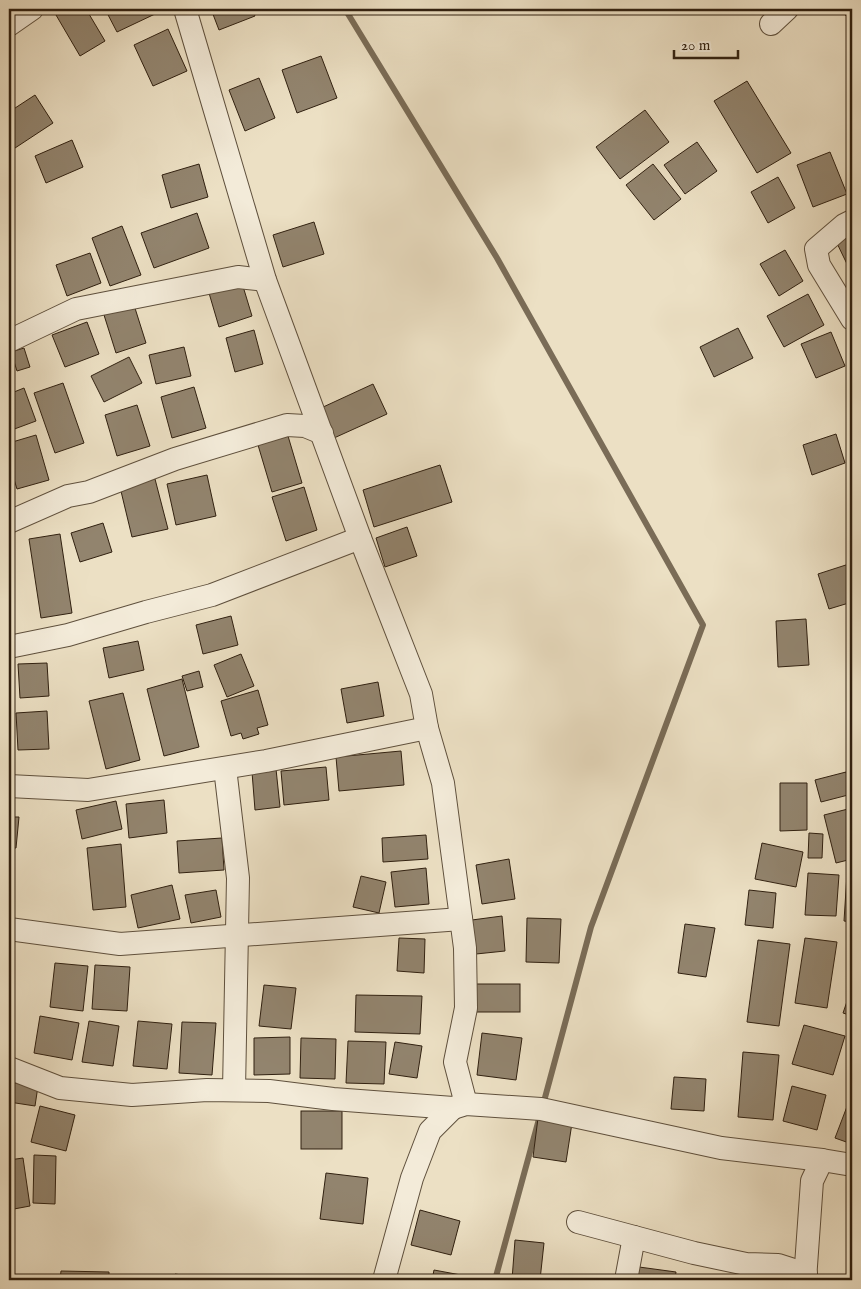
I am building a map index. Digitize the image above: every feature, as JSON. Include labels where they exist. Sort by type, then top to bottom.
[{"type":"street","points":[[9,25],[32,9]]},
{"type":"street","points":[[185,9],[265,280],[360,538],[421,694],[427,728],[443,783],[465,948],[466,1008],[455,1062],[460,1106]]},
{"type":"street","points":[[771,24],[787,9]]},
{"type":"street","points":[[852,221],[844,225],[816,249],[819,265],[852,319]]},
{"type":"street","points":[[9,341],[38,329],[76,309],[238,277],[265,280]]},
{"type":"street","points":[[9,522],[68,496],[89,492],[175,459],[288,425],[305,426],[322,433]]},
{"type":"street","points":[[9,647],[68,635],[212,595],[360,538]]},
{"type":"street","points":[[9,786],[88,790],[225,768],[427,728]]},
{"type":"street","points":[[225,768],[238,878],[234,1090]]},
{"type":"street","points":[[9,929],[120,944],[461,920]]},
{"type":"street","points":[[9,1068],[60,1088],[132,1095],[207,1090],[269,1091],[333,1099],[541,1109],[721,1148],[852,1165]]},
{"type":"street","points":[[384,1280],[412,1178],[430,1131],[460,1106]]},
{"type":"street","points":[[578,1222],[746,1264],[778,1265],[806,1277],[812,1181],[822,1160]]},
{"type":"street","points":[[626,1280],[634,1237]]},
{"type":"building","points":[[67,9],[86,9],[105,41],[80,56],[56,15]]},
{"type":"building","points":[[105,9],[153,9],[155,14],[117,32]]},
{"type":"building","points":[[211,9],[252,9],[255,16],[219,30]]},
{"type":"building","points":[[841,9],[852,9],[852,19],[850,21]]},
{"type":"building","points":[[168,29],[187,71],[153,86],[134,45]]},
{"type":"building","points":[[321,56],[337,98],[297,113],[282,70]]},
{"type":"building","points":[[259,78],[275,118],[245,131],[229,90]]},
{"type":"building","points":[[747,81],[791,153],[757,173],[714,101]]},
{"type":"building","points":[[35,95],[53,123],[12,150],[9,146],[9,112]]},
{"type":"building","points":[[645,110],[669,142],[620,179],[596,147]]},
{"type":"building","points":[[72,140],[83,167],[46,183],[35,156]]},
{"type":"building","points":[[697,142],[717,171],[685,194],[664,165]]},
{"type":"building","points":[[830,152],[847,194],[813,207],[797,165]]},
{"type":"building","points":[[199,164],[208,197],[171,208],[162,175]]},
{"type":"building","points":[[653,164],[681,199],[654,220],[626,185]]},
{"type":"building","points":[[778,177],[795,208],[768,223],[751,192]]},
{"type":"building","points":[[197,213],[209,248],[154,268],[141,233]]},
{"type":"building","points":[[314,222],[324,254],[283,267],[273,235]]},
{"type":"building","points":[[122,226],[141,275],[110,286],[92,238]]},
{"type":"building","points":[[852,226],[852,261],[847,264],[833,235]]},
{"type":"building","points":[[785,250],[803,281],[779,296],[760,264]]},
{"type":"building","points":[[90,253],[101,283],[67,296],[56,265]]},
{"type":"building","points":[[242,283],[252,316],[219,327],[209,293]]},
{"type":"building","points":[[808,294],[824,325],[784,347],[767,316]]},
{"type":"building","points":[[134,305],[146,343],[116,353],[104,315]]},
{"type":"building","points":[[87,322],[99,354],[65,367],[52,335]]},
{"type":"building","points":[[738,328],[753,358],[714,377],[700,347]]},
{"type":"building","points":[[254,330],[263,364],[235,372],[226,338]]},
{"type":"building","points":[[831,332],[845,366],[816,378],[801,344]]},
{"type":"building","points":[[184,347],[191,376],[156,384],[149,355]]},
{"type":"building","points":[[24,348],[30,367],[17,371],[11,352]]},
{"type":"building","points":[[129,357],[142,383],[104,402],[91,376]]},
{"type":"building","points":[[63,383],[84,443],[55,453],[34,393]]},
{"type":"building","points":[[373,384],[387,414],[334,438],[321,408]]},
{"type":"building","points":[[194,387],[206,428],[172,438],[161,397]]},
{"type":"building","points":[[24,388],[36,421],[9,431],[9,394]]},
{"type":"building","points":[[137,405],[150,446],[117,456],[105,415]]},
{"type":"building","points":[[836,434],[845,463],[812,475],[803,445]]},
{"type":"building","points":[[36,435],[49,480],[17,489],[9,463],[9,443]]},
{"type":"building","points":[[288,436],[302,483],[272,492],[258,445]]},
{"type":"building","points":[[440,465],[452,502],[374,527],[363,490]]},
{"type":"building","points":[[207,475],[216,516],[176,525],[167,484]]},
{"type":"building","points":[[155,479],[168,529],[132,537],[120,487]]},
{"type":"building","points":[[304,487],[317,530],[286,541],[272,497]]},
{"type":"building","points":[[103,523],[112,552],[80,562],[71,533]]},
{"type":"building","points":[[407,527],[417,556],[385,567],[376,538]]},
{"type":"building","points":[[60,534],[72,613],[41,618],[29,539]]},
{"type":"building","points":[[852,563],[852,602],[829,609],[818,574]]},
{"type":"building","points":[[231,616],[238,645],[203,654],[196,625]]},
{"type":"building","points":[[806,619],[809,665],[778,667],[776,621]]},
{"type":"building","points":[[138,641],[144,670],[109,678],[103,648]]},
{"type":"building","points":[[241,654],[254,686],[227,697],[214,665]]},
{"type":"building","points":[[47,663],[49,696],[20,698],[18,664]]},
{"type":"building","points":[[199,671],[203,687],[187,691],[182,676]]},
{"type":"building","points":[[182,679],[199,747],[164,756],[147,689]]},
{"type":"building","points":[[378,682],[384,716],[347,723],[341,689]]},
{"type":"building","points":[[258,690],[268,725],[257,728],[259,734],[243,739],[241,733],[231,736],[221,701]]},
{"type":"building","points":[[123,693],[140,760],[106,769],[89,701]]},
{"type":"building","points":[[47,711],[49,749],[18,750],[16,713]]},
{"type":"building","points":[[401,751],[404,785],[339,791],[336,757]]},
{"type":"building","points":[[326,767],[329,800],[284,805],[281,771]]},
{"type":"building","points":[[276,769],[280,807],[255,810],[252,772]]},
{"type":"building","points":[[846,772],[852,794],[821,802],[815,780]]},
{"type":"building","points":[[780,783],[807,783],[807,830],[780,831]]},
{"type":"building","points":[[9,795],[13,795],[13,809],[9,809]]},
{"type":"building","points":[[164,800],[167,833],[129,838],[126,804]]},
{"type":"building","points":[[116,801],[122,829],[82,839],[76,810]]},
{"type":"building","points":[[852,808],[852,859],[836,863],[824,815]]},
{"type":"building","points":[[9,817],[19,817],[16,848],[9,848]]},
{"type":"building","points":[[809,833],[823,834],[822,858],[808,858]]},
{"type":"building","points":[[426,835],[428,859],[383,862],[382,838]]},
{"type":"building","points":[[222,838],[224,870],[179,873],[177,841]]},
{"type":"building","points":[[762,843],[803,852],[796,887],[755,879]]},
{"type":"building","points":[[121,844],[126,907],[93,910],[87,848]]},
{"type":"building","points":[[509,859],[515,899],[482,904],[476,865]]},
{"type":"building","points":[[426,868],[429,904],[395,907],[391,872]]},
{"type":"building","points":[[808,873],[839,875],[836,916],[805,915]]},
{"type":"building","points":[[847,874],[852,874],[852,922],[844,921]]},
{"type":"building","points":[[361,876],[386,882],[379,913],[353,907]]},
{"type":"building","points":[[172,885],[180,919],[138,928],[131,895]]},
{"type":"building","points":[[216,890],[221,917],[191,923],[185,895]]},
{"type":"building","points":[[749,890],[776,893],[773,928],[745,925]]},
{"type":"building","points":[[502,916],[505,951],[476,954],[472,920]]},
{"type":"building","points":[[527,918],[561,919],[559,963],[526,962]]},
{"type":"building","points":[[685,924],[715,928],[706,977],[678,973]]},
{"type":"building","points":[[399,938],[425,939],[424,973],[397,971]]},
{"type":"building","points":[[805,938],[837,942],[827,1008],[795,1003]]},
{"type":"building","points":[[758,940],[790,944],[779,1026],[747,1022]]},
{"type":"building","points":[[55,963],[88,966],[83,1011],[50,1007]]},
{"type":"building","points":[[95,965],[130,967],[127,1011],[92,1009]]},
{"type":"building","points":[[473,984],[520,984],[520,1012],[473,1012]]},
{"type":"building","points":[[264,985],[296,988],[291,1029],[259,1026]]},
{"type":"building","points":[[852,987],[852,1016],[843,1013]]},
{"type":"building","points":[[356,995],[422,996],[420,1034],[355,1032]]},
{"type":"building","points":[[40,1016],[79,1023],[72,1060],[34,1053]]},
{"type":"building","points":[[89,1021],[119,1026],[113,1066],[82,1062]]},
{"type":"building","points":[[138,1021],[172,1024],[167,1069],[133,1066]]},
{"type":"building","points":[[182,1022],[216,1023],[212,1075],[179,1073]]},
{"type":"building","points":[[804,1025],[845,1036],[833,1075],[792,1064]]},
{"type":"building","points":[[482,1033],[522,1038],[516,1080],[477,1075]]},
{"type":"building","points":[[290,1037],[290,1074],[254,1075],[254,1038]]},
{"type":"building","points":[[301,1038],[336,1039],[335,1079],[300,1078]]},
{"type":"building","points":[[348,1041],[386,1042],[384,1084],[346,1083]]},
{"type":"building","points":[[395,1042],[422,1046],[417,1078],[389,1074]]},
{"type":"building","points":[[743,1052],[779,1055],[773,1120],[738,1117]]},
{"type":"building","points":[[674,1077],[706,1079],[704,1111],[671,1109]]},
{"type":"building","points":[[9,1082],[38,1086],[35,1106],[9,1102]]},
{"type":"building","points":[[792,1086],[826,1095],[817,1130],[783,1121]]},
{"type":"building","points":[[852,1096],[852,1144],[835,1138]]},
{"type":"building","points":[[40,1106],[75,1115],[66,1151],[31,1142]]},
{"type":"building","points":[[301,1111],[342,1111],[342,1149],[301,1149]]},
{"type":"building","points":[[538,1118],[572,1123],[566,1162],[533,1157]]},
{"type":"building","points":[[34,1155],[56,1156],[55,1204],[33,1203]]},
{"type":"building","points":[[23,1158],[30,1206],[14,1209],[9,1160]]},
{"type":"building","points":[[326,1173],[368,1178],[363,1224],[320,1219]]},
{"type":"building","points":[[420,1210],[460,1221],[451,1255],[411,1245]]},
{"type":"building","points":[[515,1240],[544,1243],[540,1280],[512,1280]]},
{"type":"building","points":[[639,1267],[676,1272],[675,1280],[637,1280]]},
{"type":"building","points":[[434,1270],[477,1278],[477,1280],[432,1280]]},
{"type":"building","points":[[61,1271],[109,1272],[109,1280],[60,1280]]},
{"type":"building","points":[[175,1274],[215,1280],[174,1280]]},
{"type":"waterway","points":[[345,9],[497,258],[703,625],[591,927],[543,1105]]},
{"type":"waterway","points":[[495,1280],[539,1119]]}]
